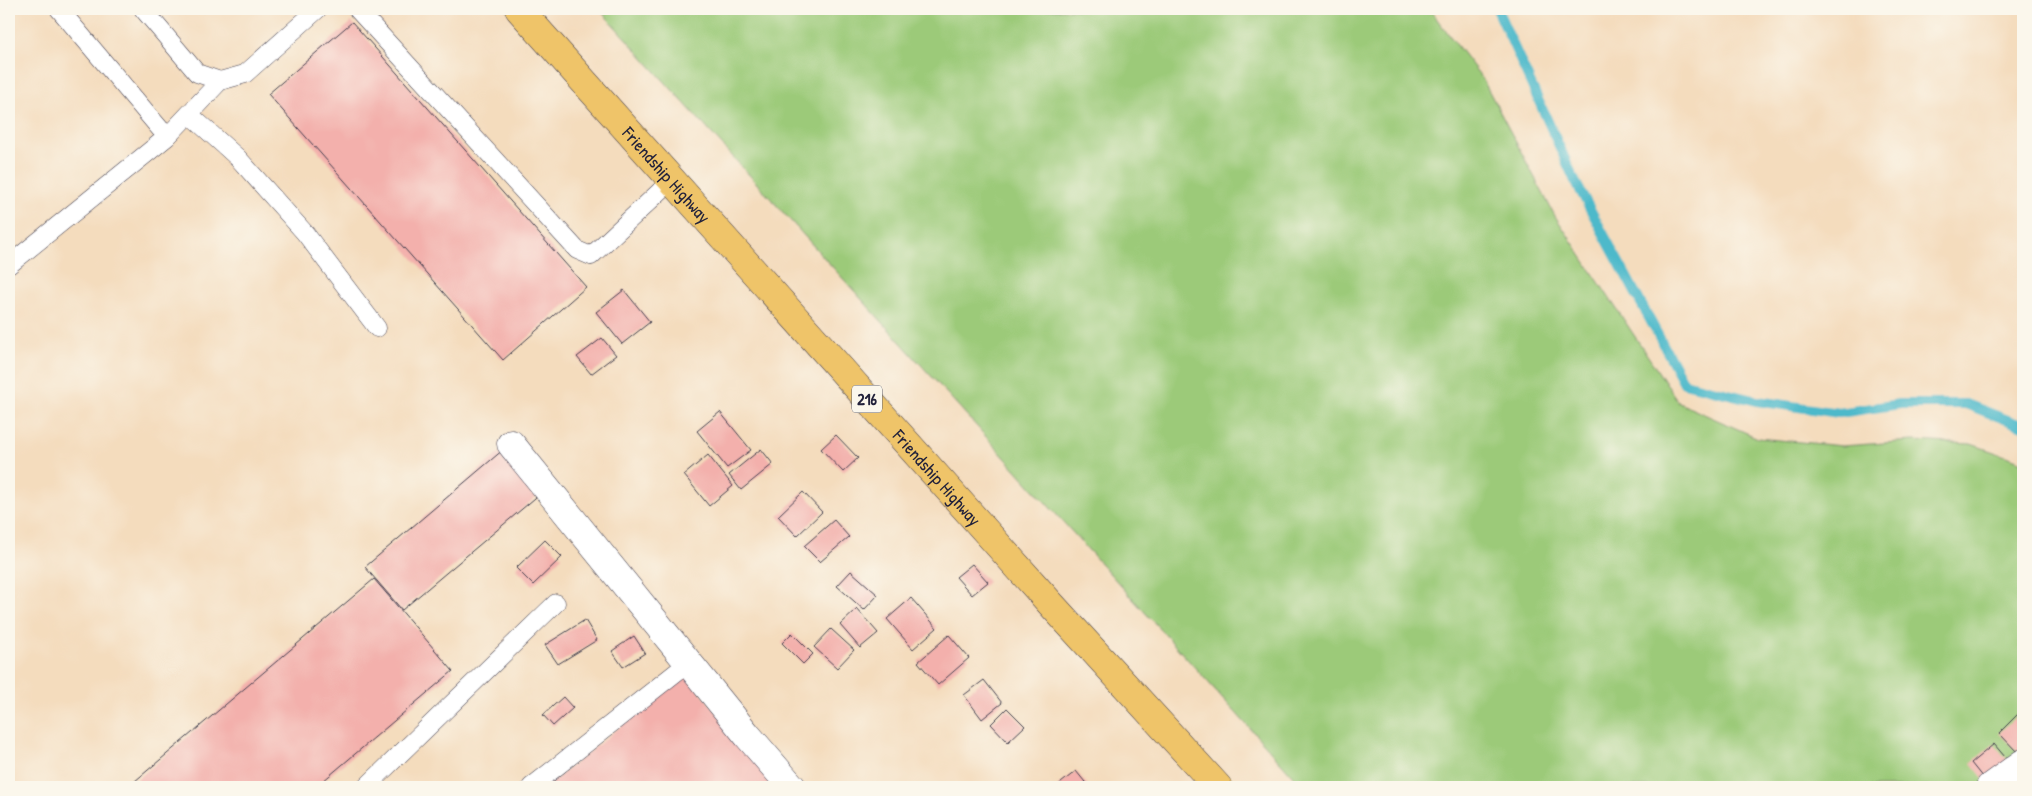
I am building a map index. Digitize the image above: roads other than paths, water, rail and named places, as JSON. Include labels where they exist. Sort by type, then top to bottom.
[{"type":"main road","name":"Friendship Highway","points":[[519,9],[1050,603],[1218,787]]},
{"type":"street","points":[[511,444],[688,663],[792,787]]},
{"type":"street","points":[[1990,787],[2023,763]]},
{"type":"lane","points":[[59,9],[168,137]]},
{"type":"lane","points":[[143,9],[197,73],[220,81]]},
{"type":"lane","points":[[9,265],[168,137],[220,81],[245,74],[318,9]]},
{"type":"lane","points":[[357,9],[577,250],[591,256],[672,180]]},
{"type":"lane","points":[[189,114],[238,158],[306,233],[376,328]]},
{"type":"lane","points":[[366,787],[556,603]]},
{"type":"lane","points":[[531,787],[688,663]]},
{"type":"waterway","points":[[1497,9],[1575,181],[1684,383],[1757,401],[1839,413],[1900,404],[1966,404],[2023,426]]}]
